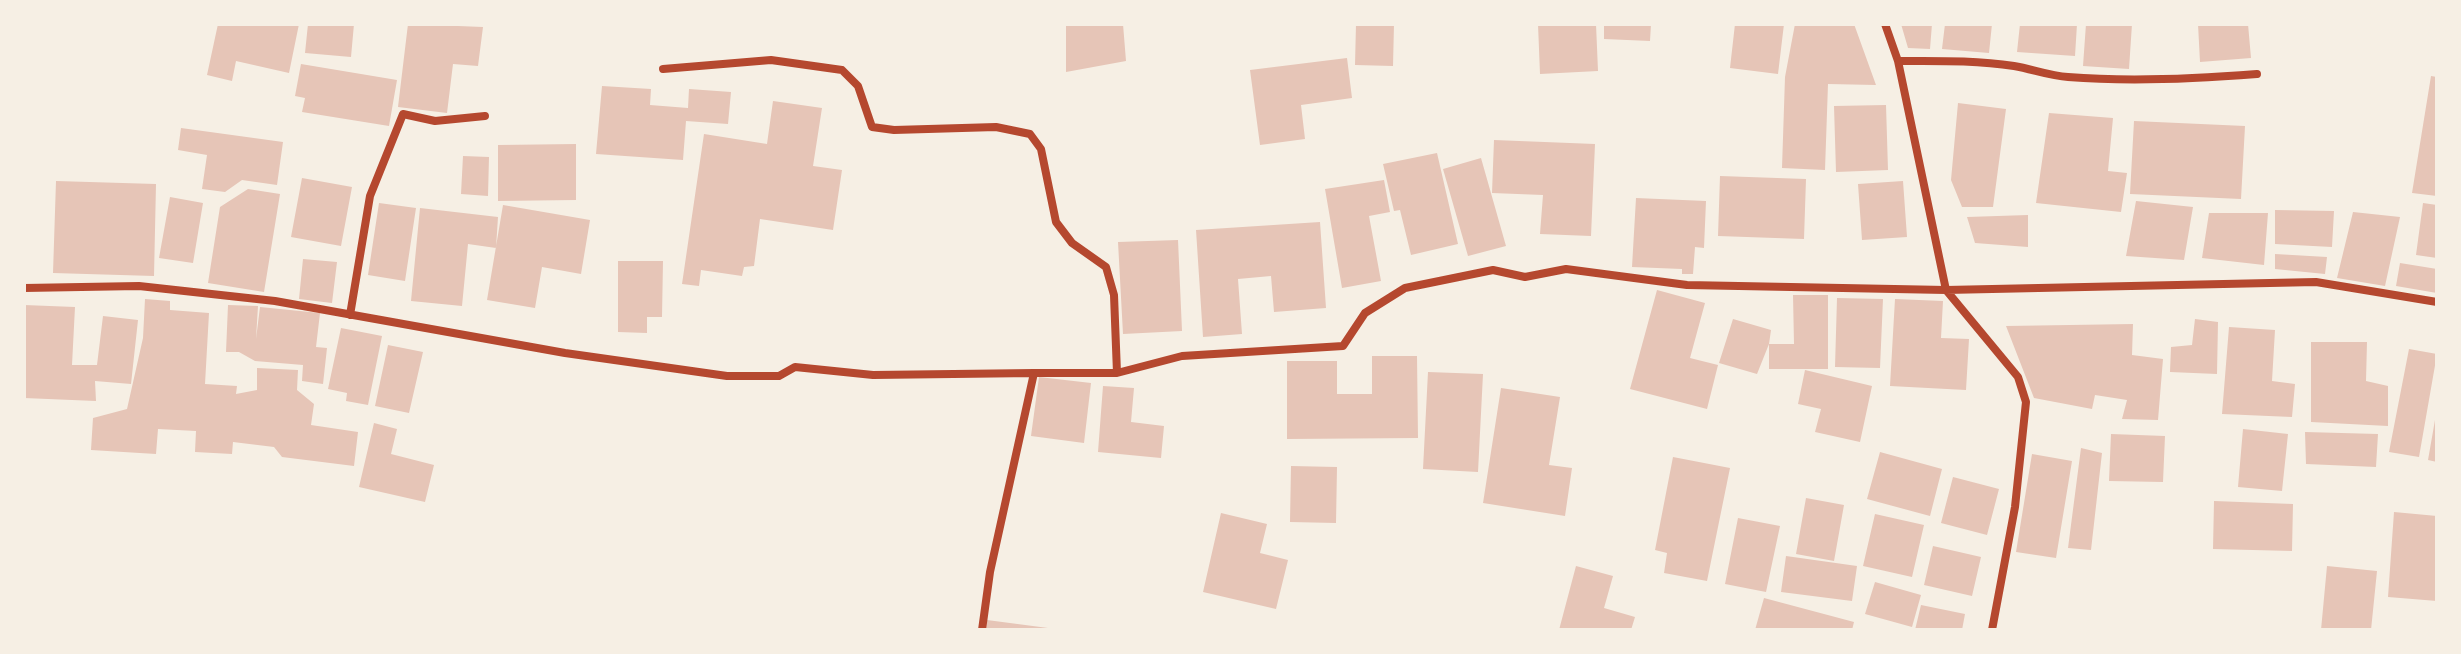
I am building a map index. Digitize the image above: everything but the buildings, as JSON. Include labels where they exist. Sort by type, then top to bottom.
[{"type":"street","points":[[1885,24],[1898,61],[1946,290],[2018,377],[2026,402],[2015,507],[1992,630]]},
{"type":"street","points":[[663,69],[771,60],[842,70],[858,86],[872,127],[894,130],[996,127],[1030,134],[1041,149],[1056,222],[1072,243],[1106,267],[1114,295],[1117,373]]},
{"type":"street","points":[[1898,61],[1965,61],[2012,66],[2063,77],[2116,80],[2197,79],[2257,74]]},
{"type":"street","points":[[350,315],[370,196],[403,114],[435,121],[485,116]]},
{"type":"street","points":[[24,288],[139,286],[275,301],[565,353],[727,376],[779,376],[795,367],[873,375],[1117,373],[1182,356],[1343,346],[1365,313],[1405,288],[1493,270],[1525,277],[1566,269],[1687,285],[1946,290],[2316,282],[2437,302]]},
{"type":"street","points":[[982,630],[990,572],[1034,373]]}]
